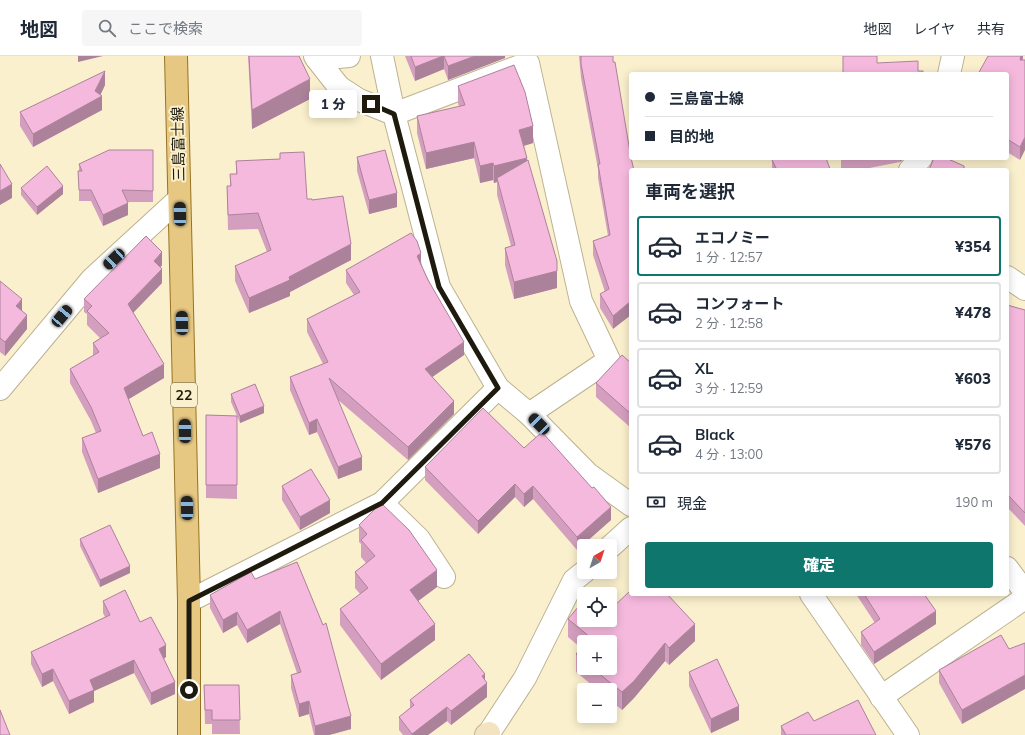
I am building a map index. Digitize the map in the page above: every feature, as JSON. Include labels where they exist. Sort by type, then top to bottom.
[{"type":"main road","name":"三島富士線","points":[[176,56],[189,601],[189,735]]},
{"type":"street","points":[[316,57],[349,56]]},
{"type":"street","points":[[382,56],[394,114],[439,287],[498,388],[529,414],[588,474],[629,504]]},
{"type":"street","points":[[949,72],[953,56]]},
{"type":"street","points":[[316,57],[339,87],[360,100],[394,114],[528,62],[581,301],[608,360],[529,414]]},
{"type":"street","points":[[912,168],[919,160]]},
{"type":"street","points":[[0,389],[92,279],[179,199]]},
{"type":"street","points":[[1009,278],[1025,289]]},
{"type":"street","points":[[189,601],[382,503],[498,388]]},
{"type":"street","points":[[382,503],[419,539],[444,577]]},
{"type":"street","points":[[617,541],[629,530]]},
{"type":"street","points":[[488,734],[525,678],[574,580],[577,578]]},
{"type":"street","points":[[812,596],[908,735]]},
{"type":"street","points":[[881,697],[1025,598]]},
{"type":"building","points":[[249,56],[299,56],[310,79],[252,110]]},
{"type":"building","points":[[411,56],[443,56],[415,67]]},
{"type":"building","points":[[444,56],[475,56],[448,66]]},
{"type":"building","points":[[581,56],[613,56],[629,146],[629,160],[632,160],[634,168],[629,168],[629,303],[613,316],[600,294],[609,289],[593,241],[610,235],[598,164],[600,164],[581,64]]},
{"type":"building","points":[[843,56],[877,56],[877,63],[918,61],[918,71],[923,71],[923,72],[843,72]]},
{"type":"building","points":[[988,56],[1021,56],[1020,60],[1025,60],[1025,137],[1020,147],[1009,140],[1009,72],[979,72]]},
{"type":"building","points":[[514,65],[525,92],[533,126],[519,130],[527,158],[494,166],[493,163],[480,166],[474,142],[426,153],[417,116],[465,105],[458,86]]},
{"type":"building","points":[[105,71],[95,91],[102,96],[33,134],[20,112]]},
{"type":"building","points":[[109,150],[153,150],[153,191],[122,190],[128,203],[103,215],[91,190],[79,190],[78,171],[82,171],[79,164]]},
{"type":"building","points":[[385,150],[397,193],[369,200],[357,157]]},
{"type":"building","points":[[304,152],[307,199],[312,200],[343,196],[351,244],[289,277],[290,280],[249,298],[235,266],[271,250],[258,213],[228,215],[227,186],[231,186],[230,174],[237,174],[236,161],[280,159],[280,153]]},
{"type":"building","points":[[528,160],[557,261],[557,271],[514,282],[505,248],[515,245],[497,178]]},
{"type":"building","points":[[772,160],[827,160],[830,168],[776,168]]},
{"type":"building","points":[[933,160],[950,160],[964,166],[964,168],[930,168]]},
{"type":"building","points":[[0,164],[12,184],[0,191]]},
{"type":"building","points":[[47,166],[63,186],[37,207],[21,188]]},
{"type":"building","points":[[411,233],[417,241],[421,253],[417,256],[428,280],[464,342],[425,369],[454,401],[408,447],[329,378],[362,457],[338,467],[317,419],[309,423],[290,377],[328,362],[307,319],[360,292],[346,270]]},
{"type":"building","points":[[146,236],[162,252],[154,261],[162,269],[128,304],[164,364],[124,388],[143,436],[152,432],[160,454],[98,479],[82,438],[101,431],[91,407],[70,369],[99,352],[93,343],[109,333],[87,311],[92,306],[84,299]]},
{"type":"building","points":[[0,281],[22,299],[16,306],[27,315],[5,342],[0,338]]},
{"type":"building","points":[[1009,306],[1025,310],[1025,513],[1009,496]]},
{"type":"building","points":[[622,355],[629,361],[629,412],[596,383]]},
{"type":"building","points":[[255,384],[264,406],[240,416],[231,394]]},
{"type":"building","points":[[483,408],[524,448],[542,432],[611,507],[577,537],[533,486],[524,494],[515,484],[478,521],[425,467]]},
{"type":"building","points":[[206,415],[237,416],[237,485],[206,485]]},
{"type":"building","points":[[311,469],[330,500],[300,517],[282,486]]},
{"type":"building","points":[[381,503],[409,530],[437,570],[410,590],[435,624],[381,664],[340,609],[368,588],[355,572],[375,556],[361,540],[367,534],[359,525]]},
{"type":"building","points":[[110,525],[130,566],[100,580],[80,539]]},
{"type":"building","points":[[297,562],[323,625],[326,623],[351,716],[315,726],[309,701],[299,704],[291,675],[301,672],[280,611],[247,630],[237,612],[223,620],[210,595],[251,572],[255,579]]},
{"type":"building","points":[[125,590],[140,622],[151,617],[166,645],[159,649],[175,682],[151,693],[134,660],[90,680],[94,690],[69,701],[53,669],[42,674],[31,652],[110,615],[103,601]]},
{"type":"building","points":[[629,592],[629,596],[669,596],[695,624],[669,648],[665,643],[634,681],[622,692],[617,688],[617,683],[611,683],[601,675],[617,675],[617,635],[588,635],[578,627],[617,627],[617,603]]},
{"type":"building","points":[[865,596],[925,596],[936,611],[874,652],[861,632],[880,619]]},
{"type":"building","points":[[577,608],[577,626],[568,619]]},
{"type":"building","points":[[1001,635],[1009,649],[1025,643],[1025,675],[962,710],[939,670]]},
{"type":"building","points":[[469,654],[485,674],[482,676],[487,683],[451,711],[447,707],[412,734],[399,717],[414,705],[410,700]]},
{"type":"building","points":[[717,659],[739,706],[711,719],[689,672]]},
{"type":"building","points":[[204,685],[239,685],[240,720],[212,720],[212,710],[205,710]]},
{"type":"building","points":[[858,700],[876,735],[786,735],[781,726],[808,712],[814,721]]},
{"type":"building","points":[[0,710],[10,735],[0,735]]},
{"type":"route","points":[[189,690],[189,601],[382,503],[498,388],[439,287],[394,114],[371,104]]}]
